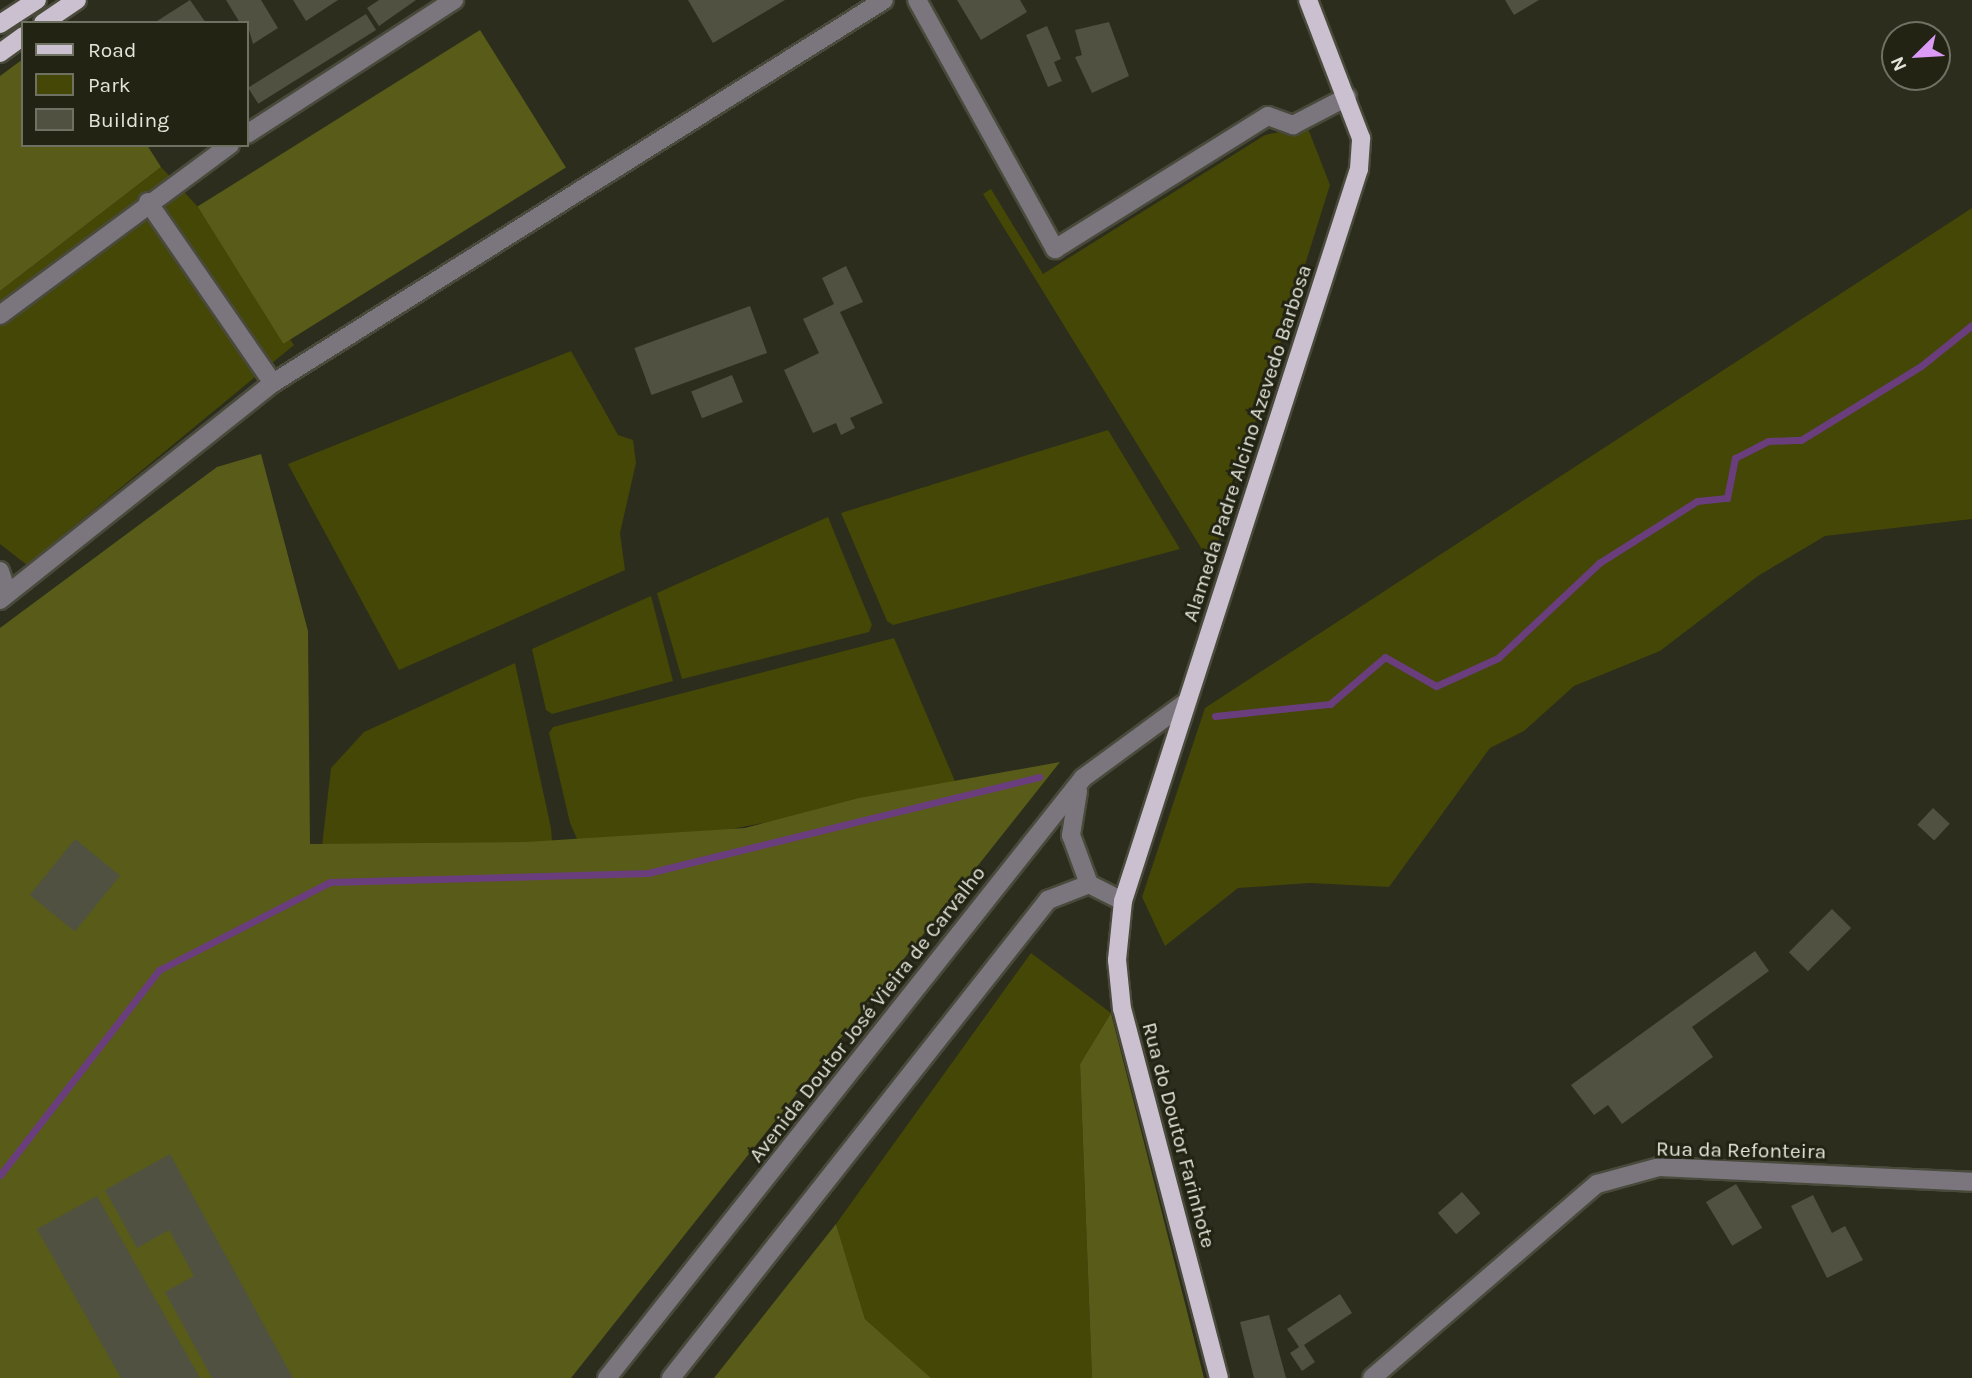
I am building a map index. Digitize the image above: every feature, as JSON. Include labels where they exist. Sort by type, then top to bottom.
[{"type":"main road","points":[[0,24],[37,0]]},
{"type":"main road","points":[[46,21],[77,0]]},
{"type":"main road","name":"Alameda Padre Alcino Azevedo Barbosa","points":[[1123,901],[1359,169],[1361,138],[1308,0]]},
{"type":"main road","points":[[0,53],[21,37]]},
{"type":"main road","name":"Rua do Doutor Farinhote","points":[[1123,901],[1117,960],[1122,1009],[1219,1378]]},
{"type":"street","points":[[248,133],[453,0]]},
{"type":"street","points":[[2,595],[273,383],[884,0]]},
{"type":"street","points":[[917,0],[1055,249],[1269,116],[1293,125],[1347,97]]},
{"type":"street","points":[[0,315],[148,202],[227,147]]},
{"type":"street","points":[[148,202],[273,383]]},
{"type":"street","points":[[0,571],[2,595]]},
{"type":"street","name":"Avenida Doutor José Vieira de Carvalho","points":[[607,1378],[1083,778],[1185,703]]},
{"type":"street","points":[[1083,778],[1070,835],[1089,884],[1123,901]]},
{"type":"street","points":[[671,1378],[1048,900],[1089,884]]},
{"type":"street","name":"Rua da Refonteira","points":[[1372,1378],[1597,1184],[1659,1167],[1972,1182]]},
{"type":"green space","points":[[480,30],[566,167],[283,344],[198,206]]},
{"type":"green space","points":[[21,60],[21,147],[148,147],[161,167],[0,291],[0,76]]},
{"type":"green space","points":[[1307,126],[1330,185],[1211,564],[983,194],[991,189],[1043,274],[1265,135]]},
{"type":"green space","points":[[161,167],[198,207],[294,345],[27,565],[0,544],[0,291]]},
{"type":"green space","points":[[1972,208],[1972,519],[1825,536],[1758,576],[1660,651],[1574,686],[1524,731],[1490,748],[1389,887],[1310,883],[1238,888],[1165,946],[1142,897],[1205,708]]},
{"type":"green space","points":[[571,351],[618,435],[633,440],[636,463],[620,533],[625,570],[399,670],[288,464]]},
{"type":"green space","points":[[1108,430],[1180,549],[893,625],[887,621],[841,513]]},
{"type":"green space","points":[[261,454],[308,631],[310,844],[526,842],[745,828],[859,798],[1060,762],[571,1378],[0,1378],[0,628],[217,467]]},
{"type":"green space","points":[[828,517],[872,625],[869,632],[682,679],[657,593]]},
{"type":"green space","points":[[651,596],[673,681],[552,714],[546,710],[532,649]]},
{"type":"green space","points":[[894,638],[957,786],[585,857],[570,823],[549,733],[553,727]]},
{"type":"green space","points":[[515,663],[551,828],[554,869],[319,872],[331,768],[364,732]]},
{"type":"green space","points":[[1031,953],[1111,1013],[1080,1064],[1092,1378],[931,1378],[865,1319],[836,1224]]},
{"type":"green space","points":[[1111,1013],[1204,1378],[1092,1378],[1080,1064]]},
{"type":"green space","points":[[836,1224],[865,1319],[931,1378],[714,1378]]},
{"type":"building","points":[[190,0],[205,21],[157,21]]},
{"type":"building","points":[[226,0],[261,0],[278,28],[253,44],[248,21],[239,21]]},
{"type":"building","points":[[293,0],[338,0],[306,21]]},
{"type":"building","points":[[379,0],[416,0],[379,26],[367,8]]},
{"type":"building","points":[[688,0],[785,0],[713,43]]},
{"type":"building","points":[[957,0],[1020,0],[1027,12],[981,40]]},
{"type":"building","points":[[1505,0],[1539,0],[1514,15]]},
{"type":"building","points":[[366,14],[376,30],[258,104],[248,88]]},
{"type":"building","points":[[1109,22],[1129,76],[1092,93],[1075,57],[1082,55],[1075,30]]},
{"type":"building","points":[[1047,26],[1061,59],[1054,62],[1062,81],[1048,87],[1026,35]]},
{"type":"building","points":[[846,266],[863,302],[840,312],[883,403],[850,418],[855,428],[841,435],[836,423],[813,433],[784,370],[819,353],[803,319],[834,304],[822,278]]},
{"type":"building","points":[[750,306],[767,353],[652,395],[634,348]]},
{"type":"building","points":[[732,375],[743,402],[702,418],[691,391]]},
{"type":"building","points":[[1933,808],[1950,824],[1934,841],[1917,825]]},
{"type":"building","points":[[75,839],[120,876],[75,931],[30,895]]},
{"type":"building","points":[[1832,909],[1851,928],[1808,971],[1789,952]]},
{"type":"building","points":[[1755,951],[1769,971],[1692,1027],[1713,1057],[1622,1124],[1608,1105],[1594,1115],[1571,1085]]},
{"type":"building","points":[[170,1154],[293,1378],[212,1378],[165,1292],[194,1276],[169,1230],[137,1248],[105,1190]]},
{"type":"building","points":[[1736,1184],[1762,1228],[1732,1246],[1706,1202]]},
{"type":"building","points":[[1462,1192],[1480,1213],[1456,1234],[1438,1213]]},
{"type":"building","points":[[1813,1195],[1832,1233],[1845,1226],[1863,1260],[1827,1278],[1791,1206]]},
{"type":"building","points":[[97,1196],[200,1378],[121,1378],[37,1229]]},
{"type":"building","points":[[1340,1294],[1352,1313],[1304,1345],[1315,1362],[1302,1371],[1290,1353],[1299,1347],[1287,1329]]},
{"type":"building","points":[[1269,1315],[1286,1378],[1254,1378],[1240,1322]]},
{"type":"waterway","points":[[1215,716],[1330,704],[1385,657],[1436,686],[1498,658],[1599,563],[1697,501],[1727,498],[1735,458],[1768,441],[1801,440],[1921,366],[1972,325]]},
{"type":"waterway","points":[[0,1175],[159,970],[330,882],[648,873],[1039,777]]}]
